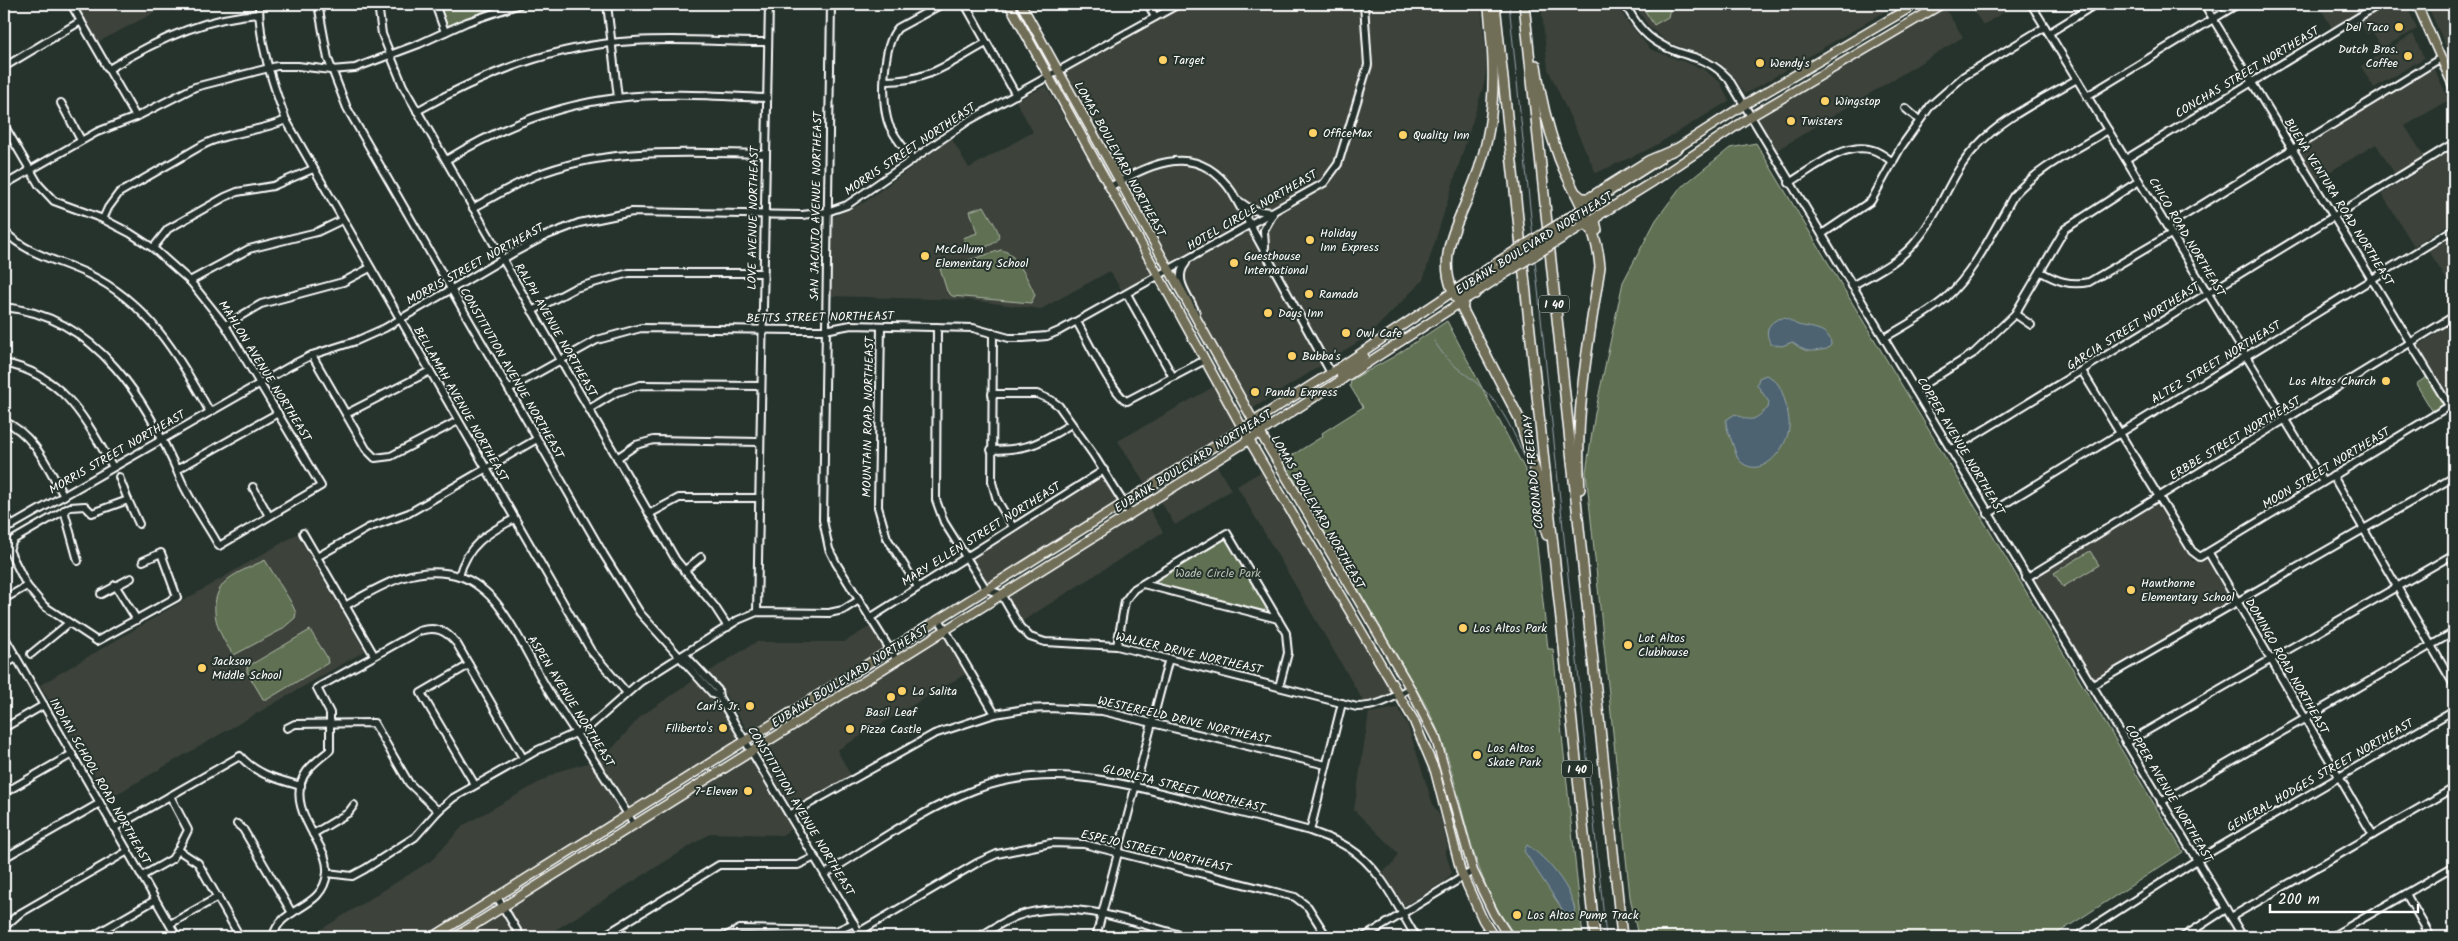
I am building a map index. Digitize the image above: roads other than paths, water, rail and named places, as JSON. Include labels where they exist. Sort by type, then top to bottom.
[{"type":"highway","points":[[1489,4],[1494,81],[1489,127],[1478,173],[1451,236],[1448,263],[1457,296],[1506,392],[1527,440],[1537,476],[1558,600]]},
{"type":"highway","name":"CORONADO FREEWAY","points":[[1495,4],[1595,937]]},
{"type":"highway","points":[[1525,4],[1544,107],[1559,158],[1601,245],[1599,249],[1600,267],[1585,374],[1579,453],[1588,604]]},
{"type":"highway","name":"I 40","points":[[1525,4],[1569,444],[1588,604],[1622,937]]},
{"type":"highway","points":[[1574,190],[1582,198],[1589,198],[1648,162],[1676,149]]},
{"type":"highway","points":[[1534,256],[1541,244],[1568,226],[1587,217]]},
{"type":"highway","points":[[1457,296],[1530,249],[1539,236]]},
{"type":"highway","points":[[1457,296],[1475,294]]},
{"type":"main road","name":"LOMAS BOULEVARD NORTHEAST","points":[[1009,4],[1242,428],[1413,719],[1435,771],[1451,839],[1464,878],[1494,937]]},
{"type":"main road","name":"LOMAS BOULEVARD NORTHEAST","points":[[1021,4],[1198,324],[1335,564],[1410,688],[1436,739],[1472,871],[1494,914],[1509,937]]},
{"type":"main road","name":"EUBANK BOULEVARD NORTHEAST","points":[[1587,217],[1676,149],[1744,106],[1916,4]]},
{"type":"main road","name":"EUBANK BOULEVARD NORTHEAST","points":[[1587,217],[1750,117],[1942,4]]},
{"type":"main road","points":[[2417,4],[2454,88]]},
{"type":"main road","name":"EUBANK BOULEVARD NORTHEAST","points":[[1539,236],[1568,226]]},
{"type":"main road","name":"EUBANK BOULEVARD NORTHEAST","points":[[1475,294],[1500,269],[1534,256]]},
{"type":"main road","name":"EUBANK BOULEVARD NORTHEAST","points":[[433,937],[1331,373],[1383,337],[1457,296]]},
{"type":"main road","name":"EUBANK BOULEVARD NORTHEAST","points":[[455,937],[896,659],[1260,433],[1341,381],[1457,296]]},
{"type":"main road","points":[[1341,381],[1341,373],[1371,350],[1383,337]]},
{"type":"main road","points":[[1304,535],[1312,533],[1326,557],[1335,564]]},
{"type":"main road","points":[[1059,544],[1065,554]]},
{"type":"main road","points":[[796,709],[803,719]]},
{"type":"main road","points":[[682,781],[688,791]]},
{"type":"main road","points":[[570,851],[576,861]]},
{"type":"street","points":[[71,4],[136,117]]},
{"type":"street","name":"BELLAMAH AVENUE NORTHEAST","points":[[259,4],[262,41],[268,68],[286,120],[591,651],[627,693]]},
{"type":"street","name":"CONSTITUTION AVENUE NORTHEAST","points":[[318,4],[323,41],[331,70],[347,108],[537,439],[640,613],[680,656],[688,658],[718,690],[719,697],[791,814],[861,935]]},
{"type":"street","name":"RALPH AVENUE NORTHEAST","points":[[378,4],[382,34],[390,56],[399,78],[417,111],[649,514],[684,571],[715,607],[728,627]]},
{"type":"street","points":[[435,4],[445,32]]},
{"type":"street","points":[[4,185],[81,140],[136,117],[186,90],[268,68],[287,65],[331,70],[355,68],[520,4]]},
{"type":"street","points":[[607,4],[618,98]]},
{"type":"street","name":"LOVE AVENUE NORTHEAST","points":[[757,612],[769,4]]},
{"type":"street","name":"SAN JACINTO AVENUE NORTHEAST","points":[[832,4],[823,520],[830,549],[896,659]]},
{"type":"street","points":[[913,160],[897,138],[886,117],[887,52],[893,34],[898,28],[942,4]]},
{"type":"street","points":[[965,4],[1016,95]]},
{"type":"street","points":[[1148,4],[1155,17]]},
{"type":"street","points":[[1059,71],[1179,4]]},
{"type":"street","name":"HOTEL CIRCLE NORTHEAST","points":[[1159,277],[1324,183],[1338,164],[1368,65],[1364,4]]},
{"type":"street","name":"COPPER AVENUE NORTHEAST","points":[[1625,4],[1639,27],[1654,41],[1666,47],[1702,58],[1714,64],[1728,78],[2160,802],[2243,937]]},
{"type":"street","name":"CHICO ROAD NORTHEAST","points":[[2031,4],[2323,482]]},
{"type":"street","points":[[1822,234],[1871,201],[1919,120],[1931,104],[1964,76],[2096,4]]},
{"type":"street","name":"BUENA VENTURA ROAD NORTHEAST","points":[[2204,4],[2411,342],[2452,404],[2454,414]]},
{"type":"street","points":[[2087,96],[2238,4]]},
{"type":"street","name":"CONCHAS STREET NORTHEAST","points":[[2126,159],[2380,4]]},
{"type":"street","points":[[109,69],[145,48],[173,35],[236,17],[259,14]]},
{"type":"street","points":[[4,67],[81,21]]},
{"type":"street","points":[[417,111],[460,87],[514,64],[572,49],[611,43],[654,40],[768,42]]},
{"type":"street","points":[[886,81],[922,78],[986,42]]},
{"type":"street","points":[[2167,226],[2442,58]]},
{"type":"street","name":"MORRIS STREET NORTHEAST","points":[[4,530],[312,355],[356,341],[400,320],[545,236],[574,225],[632,212],[796,215],[828,212],[859,198],[968,121],[1059,71]]},
{"type":"street","points":[[1852,286],[1900,257],[1917,241],[1960,167],[1982,141],[2016,115],[2077,79]]},
{"type":"street","points":[[446,160],[500,130],[528,119],[587,103],[618,98],[674,96],[767,98]]},
{"type":"street","points":[[61,103],[81,140]]},
{"type":"street","points":[[1905,108],[1919,120]]},
{"type":"street","points":[[103,219],[108,208],[119,194],[212,140],[272,126],[286,120]]},
{"type":"street","name":"MAHLON AVENUE NORTHEAST","points":[[4,125],[39,185],[54,200],[103,219],[153,248],[190,282],[224,326],[321,486],[270,516]]},
{"type":"street","points":[[1884,338],[1935,307],[1961,283],[2021,188],[2037,174],[2108,130]]},
{"type":"street","name":"GARCIA STREET NORTHEAST","points":[[1951,450],[2454,143]]},
{"type":"street","points":[[1789,183],[1841,152],[1852,148],[1872,150],[1893,162]]},
{"type":"street","points":[[473,208],[534,176],[603,157],[672,152],[766,154]]},
{"type":"street","points":[[1110,187],[1154,164],[1169,160],[1184,161],[1203,167],[1215,174],[1227,186],[1235,198],[1331,373]]},
{"type":"street","points":[[153,248],[168,229],[225,197],[237,192],[273,186],[313,169]]},
{"type":"street","points":[[1915,390],[1974,353],[2015,314],[2066,229],[2140,181]]},
{"type":"street","points":[[1235,198],[1252,210],[1275,212],[1264,230],[1266,253]]},
{"type":"street","points":[[190,282],[249,249],[317,232],[342,220]]},
{"type":"street","name":"ALTEZ STREET NORTHEAST","points":[[1988,514],[2454,229]]},
{"type":"street","points":[[4,231],[24,248],[89,274],[123,296],[138,309],[169,343],[210,412]]},
{"type":"street","points":[[2041,272],[2064,283],[2089,282],[2172,234]]},
{"type":"street","points":[[1192,258],[1182,268],[1180,277],[1194,307],[1198,324]]},
{"type":"street","points":[[224,326],[261,304],[343,282],[370,268]]},
{"type":"street","points":[[532,311],[575,288],[629,273],[763,273]]},
{"type":"street","name":"BETTS STREET NORTHEAST","points":[[509,389],[597,340],[641,328],[825,330],[844,326],[938,327],[973,328],[1009,338],[1048,336],[1078,322],[1159,277]]},
{"type":"street","points":[[1127,294],[1173,377]]},
{"type":"street","points":[[4,307],[48,318],[77,332],[94,345],[124,377],[162,440],[178,469],[181,479],[219,546],[270,516],[253,487]]},
{"type":"street","points":[[2015,314],[2031,325]]},
{"type":"street","name":"ERBBE STREET NORTHEAST","points":[[2026,578],[2454,316]]},
{"type":"street","points":[[1078,322],[1114,387],[1124,400],[1133,399],[1205,360]]},
{"type":"street","name":"MOUNTAIN ROAD NORTHEAST","points":[[880,327],[878,507],[888,538],[918,587]]},
{"type":"street","points":[[938,327],[934,476],[936,500],[944,522],[986,589],[1001,594]]},
{"type":"street","points":[[993,332],[991,473],[994,492],[1013,527]]},
{"type":"street","points":[[312,355],[366,449],[375,458],[391,456],[458,421]]},
{"type":"street","points":[[7,364],[29,371],[63,392],[83,416],[113,467]]},
{"type":"street","points":[[346,414],[430,371]]},
{"type":"street","points":[[2082,371],[2194,554],[2200,557],[2209,553]]},
{"type":"street","points":[[588,409],[617,392],[641,385],[761,386]]},
{"type":"street","points":[[992,394],[1037,394],[1059,406],[1104,470],[1130,513]]},
{"type":"street","name":"MOON STREET NORTHEAST","points":[[2209,553],[2452,404]]},
{"type":"street","points":[[178,469],[278,413]]},
{"type":"street","points":[[4,421],[14,426],[32,442],[64,496]]},
{"type":"street","points":[[991,450],[1020,450],[1033,446],[1070,424]]},
{"type":"street","points":[[316,557],[368,528],[409,513],[537,439]]},
{"type":"street","points":[[616,458],[636,445],[654,440],[759,442]]},
{"type":"street","name":"MARY ELLEN STREET NORTHEAST","points":[[870,618],[1104,470]]},
{"type":"street","points":[[2333,476],[2454,685]]},
{"type":"street","points":[[119,477],[139,524]]},
{"type":"street","points":[[2091,686],[2454,477]]},
{"type":"street","points":[[649,514],[679,498],[759,498]]},
{"type":"street","points":[[128,500],[92,513],[85,506],[70,507],[13,540],[9,550],[27,586],[44,606],[97,641],[177,597],[161,553],[143,561]]},
{"type":"street","points":[[64,510],[78,561]]},
{"type":"street","points":[[4,512],[12,526]]},
{"type":"street","points":[[345,606],[407,575],[439,572],[460,576],[464,561],[476,544],[514,519]]},
{"type":"street","points":[[303,533],[374,655]]},
{"type":"street","points":[[1117,646],[1125,601],[1134,589],[1227,533],[1286,633],[1288,645],[1279,686]]},
{"type":"street","name":"DOMINGO ROAD NORTHEAST","points":[[2209,553],[2372,835]]},
{"type":"street","points":[[2126,744],[2454,554]]},
{"type":"street","points":[[684,571],[701,557]]},
{"type":"street","name":"ASPEN AVENUE NORTHEAST","points":[[460,576],[473,583],[498,604],[554,700],[578,733],[634,825]]},
{"type":"street","points":[[102,594],[115,585],[132,578]]},
{"type":"street","points":[[1143,584],[1278,619]]},
{"type":"street","points":[[115,585],[137,620]]},
{"type":"street","points":[[4,599],[27,586]]},
{"type":"street","name":"WALKER DRIVE NORTHEAST","points":[[1001,594],[1020,627],[1030,637],[1045,642],[1117,646],[1342,703],[1370,707],[1410,688]]},
{"type":"street","points":[[327,873],[352,876],[415,837],[438,811],[453,798],[523,758],[578,733],[599,720],[627,693],[680,656],[757,612],[829,613],[843,610],[859,600]]},
{"type":"street","points":[[939,619],[995,714]]},
{"type":"street","points":[[31,654],[69,623]]},
{"type":"street","points":[[273,937],[278,925],[292,913],[317,897],[325,884],[327,873],[326,858],[303,817],[300,802],[301,786],[307,771],[330,750],[330,713],[317,688],[419,631],[436,629],[450,635],[523,758]]},
{"type":"street","points":[[2160,802],[2454,632]]},
{"type":"street","name":"INDIAN SCHOOL ROAD NORTHEAST","points":[[4,636],[177,937]]},
{"type":"street","points":[[4,665],[16,658]]},
{"type":"street","points":[[1096,937],[1168,658]]},
{"type":"street","points":[[469,665],[421,693],[475,785]]},
{"type":"street","points":[[1310,830],[1342,703]]},
{"type":"street","points":[[4,728],[44,705]]},
{"type":"street","name":"WESTERFELD DRIVE NORTHEAST","points":[[791,814],[914,743],[958,725],[995,714],[1025,709],[1075,708],[1102,711],[1152,721],[1326,765]]},
{"type":"street","name":"GENERAL HODGES STREET NORTHEAST","points":[[2077,937],[2196,860],[2454,710]]},
{"type":"street","points":[[286,728],[295,724],[374,723],[409,784],[438,811]]},
{"type":"street","points":[[4,793],[72,754]]},
{"type":"street","points":[[114,828],[240,756],[248,765],[264,775],[301,786]]},
{"type":"street","name":"GLORIETA STREET NORTHEAST","points":[[826,874],[951,800],[998,783],[1033,777],[1063,775],[1098,778],[1310,830],[1350,848],[1366,861],[1380,878],[1416,937]]},
{"type":"street","points":[[2231,917],[2454,788]]},
{"type":"street","points":[[142,876],[172,859],[188,830],[170,796]]},
{"type":"street","points":[[4,858],[100,803]]},
{"type":"street","points":[[313,834],[348,814],[354,805]]},
{"type":"street","points":[[237,824],[243,829],[292,913]]},
{"type":"street","name":"ESPEJO STREET NORTHEAST","points":[[861,935],[978,863],[997,854],[1051,843],[1084,844],[1295,897],[1308,907],[1327,937]]},
{"type":"street","points":[[178,850],[198,863],[240,937]]},
{"type":"street","points":[[4,928],[19,914],[128,851]]},
{"type":"street","points":[[602,937],[719,865],[798,865],[815,857]]},
{"type":"street","points":[[2331,937],[2454,866]]},
{"type":"street","points":[[1364,937],[1464,878],[1472,871]]},
{"type":"street","points":[[2406,894],[2431,937]]},
{"type":"street","points":[[497,896],[521,937]]},
{"type":"street","points":[[170,924],[218,897]]},
{"type":"street","points":[[91,937],[155,900]]},
{"type":"street","points":[[979,937],[1008,920],[1040,910],[1059,908],[1102,915],[1188,937]]},
{"type":"street","points":[[2183,937],[2226,909]]},
{"type":"street","points":[[724,937],[740,929],[836,931],[854,923]]},
{"type":"street","points":[[4,933],[8,937]]},
{"type":"water","points":[[1783,318],[1798,325],[1824,332],[1828,335],[1831,345],[1827,349],[1812,351],[1804,350],[1792,342],[1782,346],[1771,344],[1768,335],[1769,327],[1774,321]]},
{"type":"water","points":[[1766,375],[1773,379],[1780,388],[1785,401],[1789,428],[1783,445],[1771,460],[1764,465],[1747,466],[1738,458],[1726,420],[1735,414],[1746,419],[1753,419],[1768,408],[1769,402],[1757,385],[1759,378]]},
{"type":"water","points":[[1527,845],[1543,858],[1558,875],[1569,894],[1575,912],[1570,914],[1564,912],[1524,851]]},
{"type":"waterway","points":[[1509,4],[1533,237]]},
{"type":"waterway","points":[[1535,261],[1606,937]]},
{"type":"waterway","points":[[1434,341],[1451,363],[1476,382],[1497,404],[1513,432],[1526,461]]},
{"type":"place","name":"Del Taco","points":[[2399,27]]},
{"type":"place","name":"Dutch Bros. Coffee","points":[[2408,56]]},
{"type":"place","name":"Target","points":[[1163,60]]},
{"type":"place","name":"Wendy's","points":[[1760,63]]},
{"type":"place","name":"Wingstop","points":[[1825,101]]},
{"type":"place","name":"Twisters","points":[[1791,121]]},
{"type":"place","name":"OfficeMax","points":[[1313,133]]},
{"type":"place","name":"Quality Inn","points":[[1403,135]]},
{"type":"place","name":"Holiday Inn Express","points":[[1310,240]]},
{"type":"place","name":"McCollum Elementary School","points":[[925,256]]},
{"type":"place","name":"Guesthouse International","points":[[1234,263]]},
{"type":"place","name":"Ramada","points":[[1309,294]]},
{"type":"place","name":"Days Inn","points":[[1268,313]]},
{"type":"place","name":"Owl Cafe","points":[[1346,333]]},
{"type":"place","name":"Bubba's","points":[[1292,356]]},
{"type":"place","name":"Los Altos Church","points":[[2386,381]]},
{"type":"place","name":"Panda Express","points":[[1255,392]]},
{"type":"place","name":"Hawthorne Elementary School","points":[[2131,590]]},
{"type":"place","name":"Los Altos Park","points":[[1463,628]]},
{"type":"place","name":"Lot Altos Clubhouse","points":[[1628,645]]},
{"type":"place","name":"Jackson Middle School","points":[[202,668]]},
{"type":"place","name":"La Salita","points":[[902,691]]},
{"type":"place","name":"Basil Leaf","points":[[891,697]]},
{"type":"place","name":"Carl's Jr.","points":[[750,706]]},
{"type":"place","name":"Filiberto's","points":[[723,728]]},
{"type":"place","name":"Pizza Castle","points":[[850,729]]},
{"type":"place","name":"Los Altos Skate Park","points":[[1477,755]]},
{"type":"place","name":"7-Eleven","points":[[748,791]]},
{"type":"place","name":"Los Altos Pump Track","points":[[1517,915]]},
{"type":"park label","name":"Wade Circle Park","points":[[1218,573]]}]
